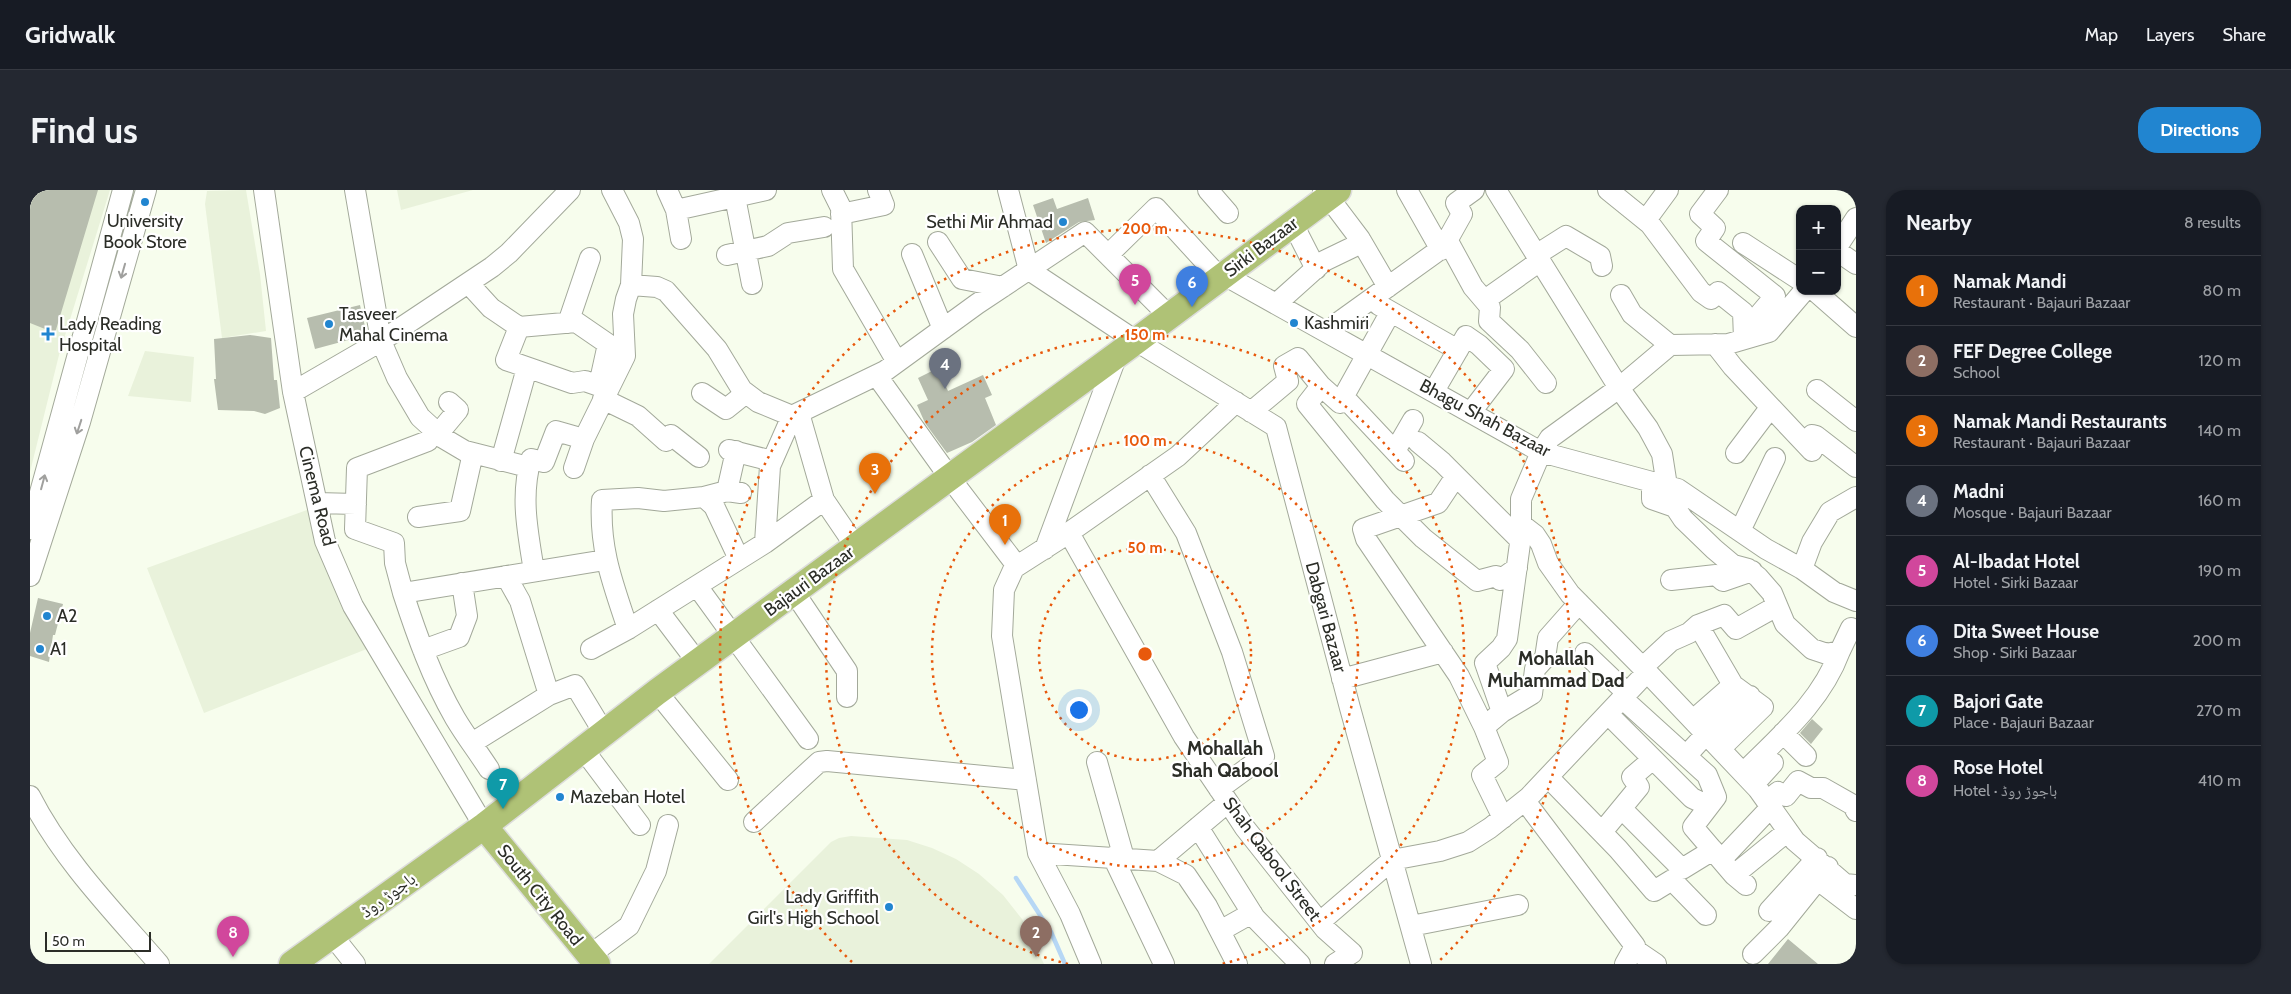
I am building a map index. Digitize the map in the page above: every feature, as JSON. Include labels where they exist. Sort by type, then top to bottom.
[{"type":"main road","name":"Sirki Bazaar","points":[[1127,348],[1293,224],[1330,192]]},
{"type":"main road","name":"Bajauri Bazaar","points":[[484,826],[657,692],[1127,348]]},
{"type":"main road","name":"باجوڑ روڈ","points":[[292,964],[484,826]]},
{"type":"main road","name":"South City Road","points":[[484,826],[593,960]]},
{"type":"street","points":[[30,529],[123,190]]},
{"type":"street","points":[[30,576],[80,422],[146,190]]},
{"type":"street","name":"Cinema Road","points":[[264,190],[293,392],[326,541],[353,606],[484,826]]},
{"type":"street","points":[[355,190],[381,341],[397,378],[433,438]]},
{"type":"street","points":[[293,392],[381,341],[468,284],[510,253],[570,190]]},
{"type":"street","points":[[574,468],[603,391],[625,356],[623,314],[631,285],[633,239],[629,223],[612,190]]},
{"type":"street","points":[[667,190],[676,210],[681,239]]},
{"type":"street","points":[[676,210],[766,190]]},
{"type":"street","points":[[841,214],[884,206],[878,190]]},
{"type":"street","points":[[1008,190],[1029,270]]},
{"type":"street","points":[[1208,190],[1228,213]]},
{"type":"street","points":[[1407,190],[1473,287],[1490,307],[1489,321],[1466,346],[1434,392]]},
{"type":"street","points":[[1330,333],[1339,322],[1445,246],[1462,214],[1456,203],[1474,190]]},
{"type":"street","points":[[1496,190],[1618,388],[1644,422],[1662,454],[1660,484],[1652,499],[1675,507],[1683,519],[1733,565],[1752,572],[1772,593],[1785,624],[1812,649],[1827,654],[1840,651]]},
{"type":"street","points":[[1608,190],[1646,220],[1701,292],[1711,298],[1718,292],[1743,312],[1748,338]]},
{"type":"street","points":[[1718,190],[1700,214],[1715,228],[1706,241],[1775,296],[1753,322],[1748,338]]},
{"type":"street","points":[[832,191],[841,208],[843,269],[897,362]]},
{"type":"street","points":[[1330,192],[1388,287]]},
{"type":"street","points":[[1646,220],[1662,192]]},
{"type":"street","points":[[735,197],[736,253],[752,284]]},
{"type":"street","name":"Bhagu Shah Bazaar","points":[[1108,255],[1156,208],[1222,277],[1330,333],[1541,452],[1678,489],[1766,549],[1802,569],[1834,592],[1856,601]]},
{"type":"street","points":[[1841,241],[1856,218]]},
{"type":"street","points":[[1293,224],[1316,269]]},
{"type":"street","points":[[736,253],[768,246],[788,233],[824,227]]},
{"type":"street","points":[[765,543],[770,466],[795,414],[877,376],[1085,232],[1169,316]]},
{"type":"street","points":[[1485,300],[1566,236],[1600,256],[1602,266]]},
{"type":"street","points":[[1276,304],[1324,261],[1353,247],[1360,239]]},
{"type":"street","points":[[938,242],[962,279],[1003,287]]},
{"type":"street","points":[[1743,243],[1796,277]]},
{"type":"street","points":[[912,254],[943,329]]},
{"type":"street","points":[[1841,254],[1856,264]]},
{"type":"street","points":[[568,323],[590,258]]},
{"type":"street","name":"Dabgari Bazaar","points":[[1029,270],[1127,348],[1243,407],[1276,427],[1342,679],[1422,964]]},
{"type":"street","points":[[468,284],[490,308],[519,327],[576,322],[608,344],[603,391]]},
{"type":"street","points":[[631,285],[657,287],[672,296],[717,349],[728,370],[746,393],[758,402],[795,414]]},
{"type":"street","points":[[1621,295],[1632,314],[1670,345]]},
{"type":"street","points":[[1502,712],[1485,663],[1501,648],[1507,638],[1521,533],[1521,499],[1541,452],[1550,438],[1618,388],[1670,345],[1728,344],[1769,332],[1801,295]]},
{"type":"street","points":[[1820,295],[1856,327]]},
{"type":"street","points":[[1371,299],[1390,312],[1466,346],[1504,369],[1471,412]]},
{"type":"street","points":[[1091,964],[1070,914],[1038,853],[1002,636],[1004,590],[1010,574],[1017,566],[1045,549],[1150,476],[1243,407],[1288,381],[1284,366],[1298,358],[1321,386],[1340,403],[1390,312]]},
{"type":"street","points":[[1489,321],[1520,350],[1546,383]]},
{"type":"street","points":[[519,327],[506,360],[572,384],[585,380],[638,416],[666,441],[671,435],[699,457]]},
{"type":"street","points":[[1715,344],[1770,408],[1808,447],[1812,435],[1816,436],[1856,467]]},
{"type":"street","points":[[1045,549],[1127,348]]},
{"type":"street","points":[[75,365],[94,374]]},
{"type":"street","points":[[501,460],[527,368]]},
{"type":"street","points":[[877,376],[950,478],[1017,566]]},
{"type":"street","points":[[1321,386],[1306,404],[1385,500],[1423,538],[1477,581],[1496,576],[1500,580],[1517,568]]},
{"type":"street","points":[[1816,390],[1856,421]]},
{"type":"street","points":[[702,393],[726,409],[746,393]]},
{"type":"street","points":[[1343,396],[1400,456],[1413,420]]},
{"type":"street","points":[[433,438],[458,410],[449,402]]},
{"type":"street","points":[[1736,453],[1770,408]]},
{"type":"street","points":[[795,414],[824,500],[856,547]]},
{"type":"street","points":[[534,571],[525,517],[524,487],[531,459],[544,462],[556,431],[584,439]]},
{"type":"street","points":[[489,769],[455,719],[423,650],[403,593],[395,563],[394,543],[355,529],[357,468],[433,438],[442,438],[473,453],[528,467]]},
{"type":"street","points":[[1418,442],[1521,533],[1535,535],[1541,544],[1548,563],[1564,586],[1720,748],[1769,804],[1795,841],[1856,909]]},
{"type":"street","points":[[628,629],[605,560],[601,516],[602,500],[638,498],[664,501],[734,492],[733,451],[772,461]]},
{"type":"street","points":[[418,517],[460,511],[473,453]]},
{"type":"street","points":[[1740,531],[1775,458]]},
{"type":"street","points":[[1150,476],[1186,533],[1232,652],[1264,756],[1223,796],[1198,828],[1158,861]]},
{"type":"street","points":[[1456,476],[1438,503],[1363,529],[1364,534],[1459,676],[1484,727],[1498,762],[1482,774],[1503,818]]},
{"type":"street","points":[[704,497],[714,506],[738,559]]},
{"type":"street","points":[[1802,569],[1812,542],[1830,512],[1856,498]]},
{"type":"street","points":[[591,649],[628,629],[765,543],[824,500]]},
{"type":"street","points":[[317,503],[356,504]]},
{"type":"street","name":"Shah Qabool Street","points":[[1069,532],[1184,737],[1223,796],[1245,828],[1320,922],[1352,953],[1335,964]]},
{"type":"street","points":[[403,593],[605,560]]},
{"type":"street","points":[[1671,580],[1716,575],[1723,581],[1752,572]]},
{"type":"street","points":[[506,576],[520,601],[549,694]]},
{"type":"street","points":[[423,650],[459,637],[467,616],[462,583]]},
{"type":"street","points":[[697,586],[808,739]]},
{"type":"street","points":[[794,592],[847,672],[847,697]]},
{"type":"street","points":[[1484,727],[1502,712],[1532,694],[1535,668],[1545,658],[1548,638],[1579,603]]},
{"type":"street","points":[[1320,922],[1392,860],[1440,851],[1468,842],[1503,818],[1524,801],[1608,714],[1671,641],[1689,633],[1698,626],[1724,615],[1736,629],[1777,606]]},
{"type":"street","points":[[658,610],[698,663]]},
{"type":"street","points":[[1698,626],[1742,690],[1763,707],[1720,748]]},
{"type":"street","points":[[1748,779],[1783,733],[1805,712],[1832,674],[1851,628],[1856,631]]},
{"type":"street","points":[[1342,679],[1443,652]]},
{"type":"street","points":[[1585,653],[1625,696],[1707,775],[1716,797],[1693,827],[1740,880],[1788,831]]},
{"type":"street","points":[[472,743],[549,694],[575,685],[604,733]]},
{"type":"street","points":[[1686,756],[1699,727],[1742,690]]},
{"type":"street","points":[[657,692],[728,780]]},
{"type":"street","points":[[1608,714],[1692,798],[1709,806]]},
{"type":"street","points":[[1783,733],[1806,756]]},
{"type":"street","points":[[583,749],[640,826]]},
{"type":"street","points":[[1602,832],[1639,787],[1632,777],[1652,759]]},
{"type":"street","points":[[754,822],[819,762],[827,761],[1026,780]]},
{"type":"street","points":[[1097,762],[1119,858],[1163,963]]},
{"type":"street","points":[[1748,779],[1773,763]]},
{"type":"street","points":[[1548,777],[1618,849],[1654,891],[1672,880],[1706,915]]},
{"type":"street","points":[[1622,809],[1682,869],[1717,855],[1769,804],[1778,792],[1786,796],[1798,781],[1811,788],[1823,788],[1853,806],[1856,811]]},
{"type":"street","points":[[30,796],[37,810],[80,872],[159,964]]},
{"type":"street","points":[[1524,801],[1635,946],[1629,956],[1656,964]]},
{"type":"street","points":[[30,821],[72,879],[142,964]]},
{"type":"street","points":[[593,960],[630,926],[656,871],[668,825]]},
{"type":"street","points":[[1198,828],[1252,913],[1300,964]]},
{"type":"street","points":[[1618,849],[1641,828]]},
{"type":"street","points":[[1038,853],[1158,861],[1186,875],[1208,906],[1237,964]]},
{"type":"street","points":[[1821,869],[1844,884],[1856,885]]},
{"type":"street","points":[[1769,910],[1821,869]]},
{"type":"street","points":[[1753,954],[1779,928],[1821,869]]},
{"type":"street","points":[[1411,926],[1518,905]]},
{"type":"street","points":[[1220,931],[1252,913]]},
{"type":"street","points":[[332,935],[355,964]]},
{"type":"shaded area","name":"Lady Reading Hospital","points":[[30,190],[110,190],[59,355],[30,472]]},
{"type":"shaded area","points":[[246,190],[260,274],[266,331],[222,338],[205,204],[207,191]]},
{"type":"shaded area","points":[[397,190],[473,190],[401,210]]},
{"type":"shaded area","points":[[145,351],[194,357],[191,402],[128,396]]},
{"type":"shaded area","points":[[318,506],[377,645],[204,713],[147,568]]},
{"type":"shaded area","name":"Lady Griffith Girl's High School","points":[[851,836],[907,840],[932,848],[956,859],[979,874],[1003,895],[1022,919],[1044,964],[709,964],[831,842],[839,838]]},
{"type":"building","name":"Lady Reading Hospital","points":[[30,190],[98,190],[55,333],[30,323]]},
{"type":"building","points":[[1053,198],[1057,209],[1088,198],[1095,220],[1079,222],[1046,243],[1033,205]]},
{"type":"building","points":[[360,305],[367,335],[315,349],[307,318]]},
{"type":"building","points":[[250,335],[271,338],[274,380],[277,380],[280,408],[265,414],[254,411],[218,410],[214,379],[216,379],[214,339]]},
{"type":"building","points":[[938,368],[948,391],[983,375],[992,395],[985,398],[996,425],[972,442],[947,453],[925,423],[917,405],[928,400],[918,378]]},
{"type":"building","points":[[38,598],[63,604],[55,635],[53,635],[49,662],[30,656],[30,633]]},
{"type":"building","points":[[1812,719],[1823,729],[1811,744],[1800,733]]},
{"type":"building","points":[[1788,939],[1818,964],[1768,964]]},
{"type":"waterway","points":[[1016,878],[1051,932],[1065,964]]},
{"type":"place","name":"University Book Store","points":[[145,202]]},
{"type":"place","name":"Sethi Mir Ahmad","points":[[1063,222]]},
{"type":"place","name":"Al-Ibadat Hotel","points":[[1135,305]]},
{"type":"place","name":"Dita Sweet House","points":[[1192,307]]},
{"type":"place","name":"Kashmiri","points":[[1294,323]]},
{"type":"place","name":"Tasveer Mahal Cinema","points":[[329,324]]},
{"type":"place","name":"Lady Reading Hospital","points":[[48,334]]},
{"type":"place","name":"Madni","points":[[945,389]]},
{"type":"place","name":"Namak Mandi Restaurants","points":[[875,494]]},
{"type":"place","name":"Namak Mandi","points":[[1005,545]]},
{"type":"place","name":"A2","points":[[47,616]]},
{"type":"place","name":"A1","points":[[40,649]]},
{"type":"place","name":"Mazeban Hotel","points":[[560,797]]},
{"type":"place","name":"Bajori Gate","points":[[503,809]]},
{"type":"place","name":"Lady Griffith Girl's High School","points":[[889,907]]},
{"type":"place","name":"Rose Hotel","points":[[233,957]]},
{"type":"place","name":"FEF Degree College","points":[[1036,957]]},
{"type":"district","name":"Mohallah Muhammad Dad","points":[[1556,669]]},
{"type":"district","name":"Mohallah Shah Qabool","points":[[1225,759]]}]
